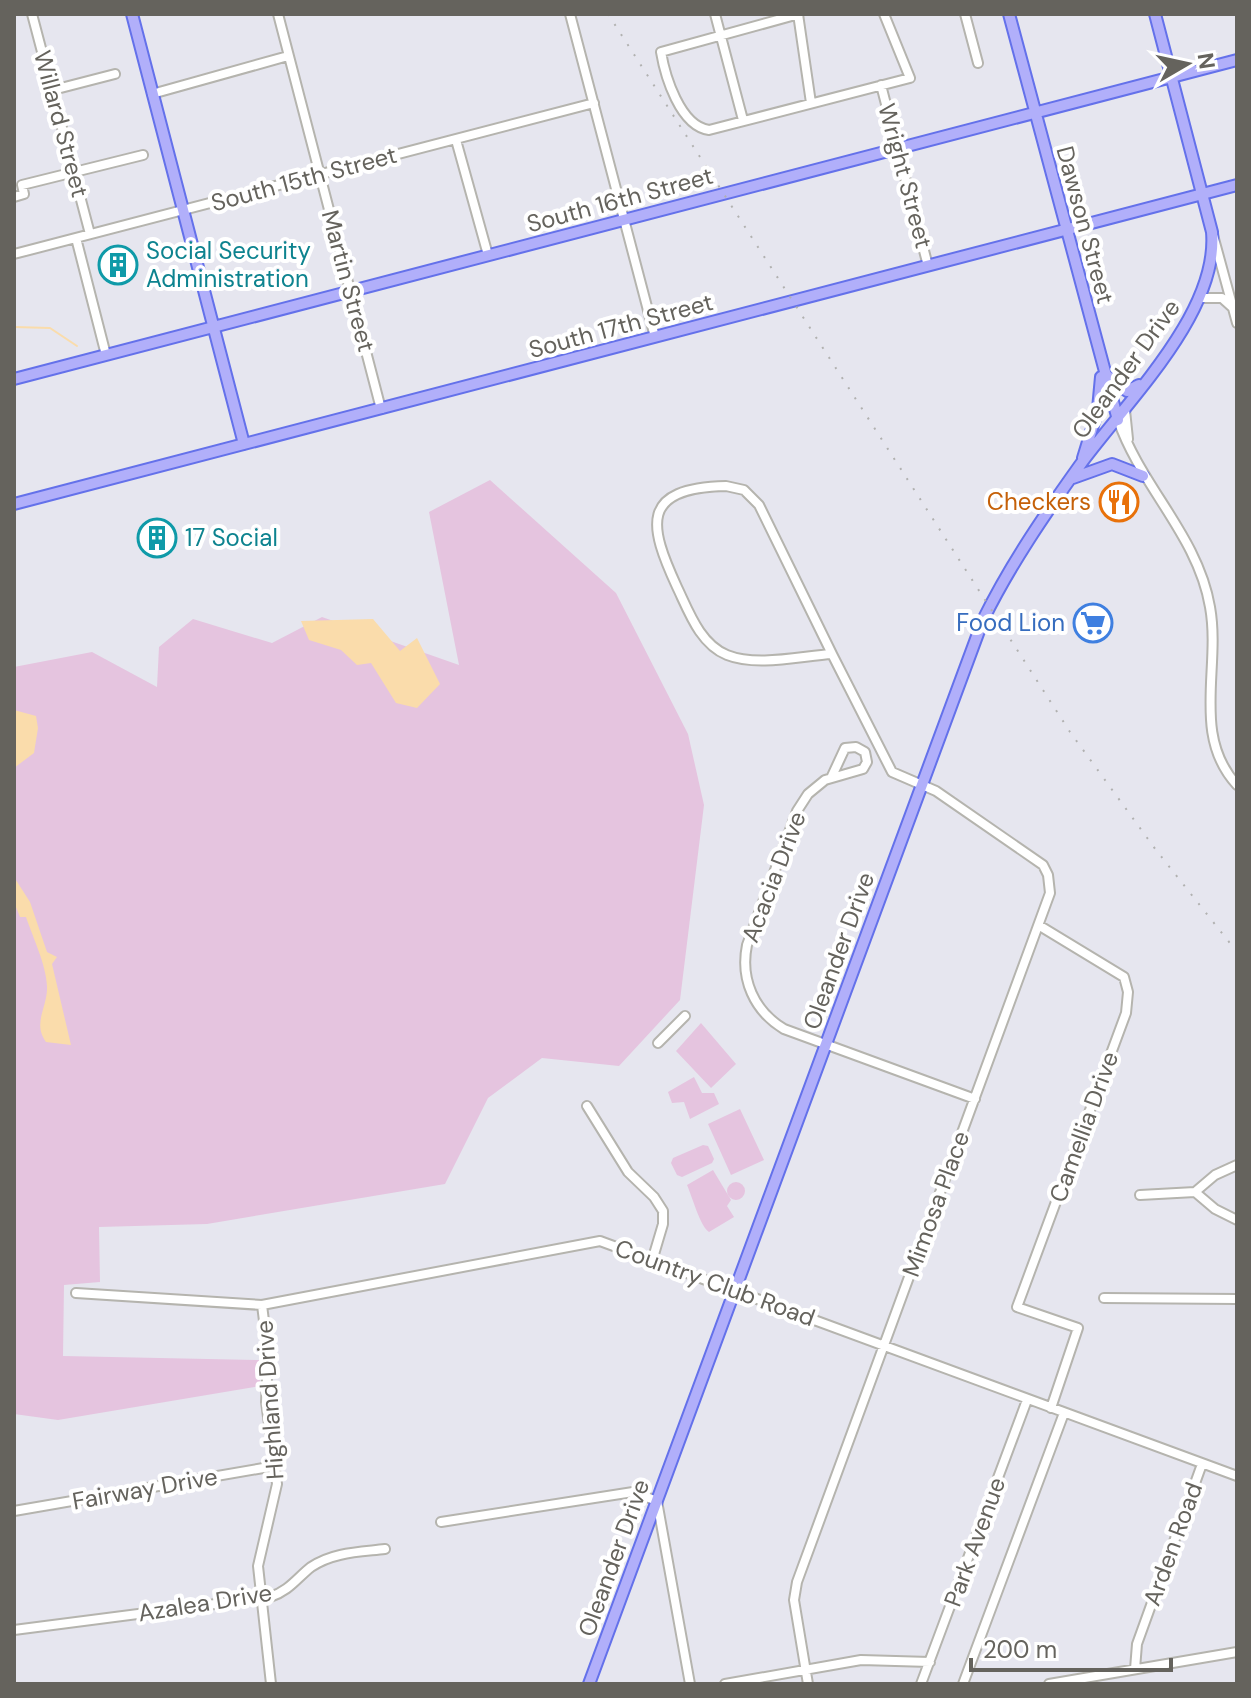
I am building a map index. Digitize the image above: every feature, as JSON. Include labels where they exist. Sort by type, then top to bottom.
[{"type":"main road","points":[[132,14],[244,444]]},
{"type":"main road","name":"Dawson Street","points":[[1009,14],[1101,367],[1118,420]]},
{"type":"main road","name":"Oleander Drive","points":[[589,1684],[989,607],[1026,543],[1081,464],[1118,420],[1201,298],[1210,275],[1212,232],[1155,14]]},
{"type":"main road","name":"South 16th Street","points":[[14,379],[1237,60]]},
{"type":"main road","name":"South 17th Street","points":[[14,504],[1237,185]]},
{"type":"main road","points":[[1101,367],[1121,389],[1132,389],[1144,382]]},
{"type":"main road","points":[[1081,464],[1098,409],[1101,367]]},
{"type":"main road","points":[[1071,479],[1112,464],[1143,476]]},
{"type":"street","name":"Willard Street","points":[[32,14],[90,234]]},
{"type":"street","name":"Martin Street","points":[[278,14],[381,409]]},
{"type":"street","points":[[570,14],[655,337]]},
{"type":"street","points":[[715,14],[743,120]]},
{"type":"street","points":[[811,103],[798,14],[661,52],[680,105],[700,128],[709,130],[910,78],[884,14]]},
{"type":"street","points":[[965,14],[978,63]]},
{"type":"street","points":[[152,94],[288,56]]},
{"type":"street","points":[[53,90],[115,74]]},
{"type":"street","name":"Wright Street","points":[[881,85],[928,266]]},
{"type":"street","name":"South 15th Street","points":[[14,254],[594,103]]},
{"type":"street","points":[[456,140],[488,255]]},
{"type":"street","points":[[14,197],[24,194],[22,185],[143,155]]},
{"type":"street","points":[[1212,232],[1237,323]]},
{"type":"street","points":[[76,238],[106,355]]},
{"type":"street","points":[[1227,279],[1237,276]]},
{"type":"street","points":[[1201,298],[1222,298],[1234,310]]},
{"type":"street","name":"Dawson Street","points":[[1125,410],[1128,444]]},
{"type":"street","name":"Dawson Street","points":[[1118,420],[1143,476],[1185,539],[1205,585],[1214,641],[1209,706],[1211,734],[1220,759],[1237,785]]},
{"type":"street","name":"Mimosa Place","points":[[808,1684],[795,1588],[1040,926],[1050,893],[1048,875],[1043,865],[941,794],[898,776],[886,765],[763,512],[751,495],[735,487],[714,486],[683,492],[665,504],[656,525],[658,547],[709,643],[739,658],[832,654]]},
{"type":"street","name":"Acacia Drive","points":[[832,776],[845,748],[856,747],[865,752],[867,762],[860,772],[832,776],[813,788],[797,811],[751,932],[745,960],[750,990],[766,1016],[784,1029],[975,1099]]},
{"type":"street","name":"Camellia Drive","points":[[1040,926],[1116,971],[1128,986],[1126,1013],[1017,1307],[1078,1328],[1051,1408]]},
{"type":"street","points":[[658,1043],[685,1016]]},
{"type":"street","points":[[587,1106],[628,1172],[663,1211],[663,1224],[652,1261]]},
{"type":"street","points":[[1140,1195],[1195,1192],[1215,1175],[1237,1165]]},
{"type":"street","points":[[1195,1192],[1215,1209],[1237,1220]]},
{"type":"street","name":"Country Club Road","points":[[76,1293],[262,1305],[595,1240],[1237,1476]]},
{"type":"street","points":[[1104,1298],[1237,1299]]},
{"type":"street","name":"Highland Drive","points":[[262,1305],[268,1353],[266,1402],[276,1498],[258,1559],[271,1684]]},
{"type":"street","name":"Park Avenue","points":[[921,1684],[1027,1400]]},
{"type":"street","name":"Park Avenue","points":[[963,1684],[1064,1413]]},
{"type":"street","name":"Arden Road","points":[[1135,1669],[1137,1644],[1202,1464]]},
{"type":"street","name":"Fairway Drive","points":[[14,1511],[275,1466]]},
{"type":"street","points":[[441,1522],[633,1492],[657,1501],[690,1684]]},
{"type":"street","name":"Azalea Drive","points":[[14,1630],[261,1598],[291,1587],[307,1571],[332,1556],[385,1549]]},
{"type":"street","points":[[1049,1684],[1237,1652]]},
{"type":"street","points":[[725,1684],[872,1659],[930,1662]]},
{"type":"shaded area","points":[[490,480],[616,593],[688,734],[704,805],[680,1000],[619,1066],[542,1058],[488,1098],[445,1184],[207,1224],[99,1227],[100,1282],[64,1285],[63,1356],[260,1360],[260,1386],[58,1420],[14,1414],[14,667],[92,652],[157,687],[159,647],[193,619],[272,643],[322,617],[459,665],[429,512]]},
{"type":"shaded area","points":[[373,619],[400,651],[417,638],[440,684],[417,708],[396,703],[371,663],[357,665],[341,650],[309,640],[301,621]]},
{"type":"shaded area","points":[[14,710],[36,716],[38,728],[34,753],[14,768]]},
{"type":"shaded area","points":[[14,877],[30,902],[47,952],[57,957],[52,964],[71,1045],[46,1042],[42,1035],[40,1021],[47,994],[46,978],[26,917],[20,917],[14,902]]},
{"type":"shaded area","points":[[701,1023],[736,1064],[711,1088],[676,1051]]},
{"type":"shaded area","points":[[694,1077],[702,1093],[714,1093],[719,1104],[690,1119],[684,1102],[672,1103],[668,1092]]},
{"type":"shaded area","points":[[740,1109],[764,1160],[731,1175],[708,1124]]},
{"type":"shaded area","points":[[703,1145],[708,1146],[714,1159],[712,1163],[682,1177],[677,1175],[671,1163],[673,1158]]},
{"type":"shaded area","points":[[713,1170],[731,1200],[727,1206],[734,1217],[709,1232],[699,1217],[687,1185]]},
{"type":"shaded area","points":[[736,1182],[745,1191],[736,1200],[727,1191]]},
{"type":"waterway","points":[[14,327],[50,328],[77,346]]},
{"type":"railway","points":[[608,14],[1070,732],[1156,850],[1237,952]]},
{"type":"place","name":"Social Security Administration","points":[[118,265]]},
{"type":"place","name":"Checkers","points":[[1119,502]]},
{"type":"place","name":"17 Social","points":[[157,538]]},
{"type":"place","name":"Food Lion","points":[[1093,623]]}]
